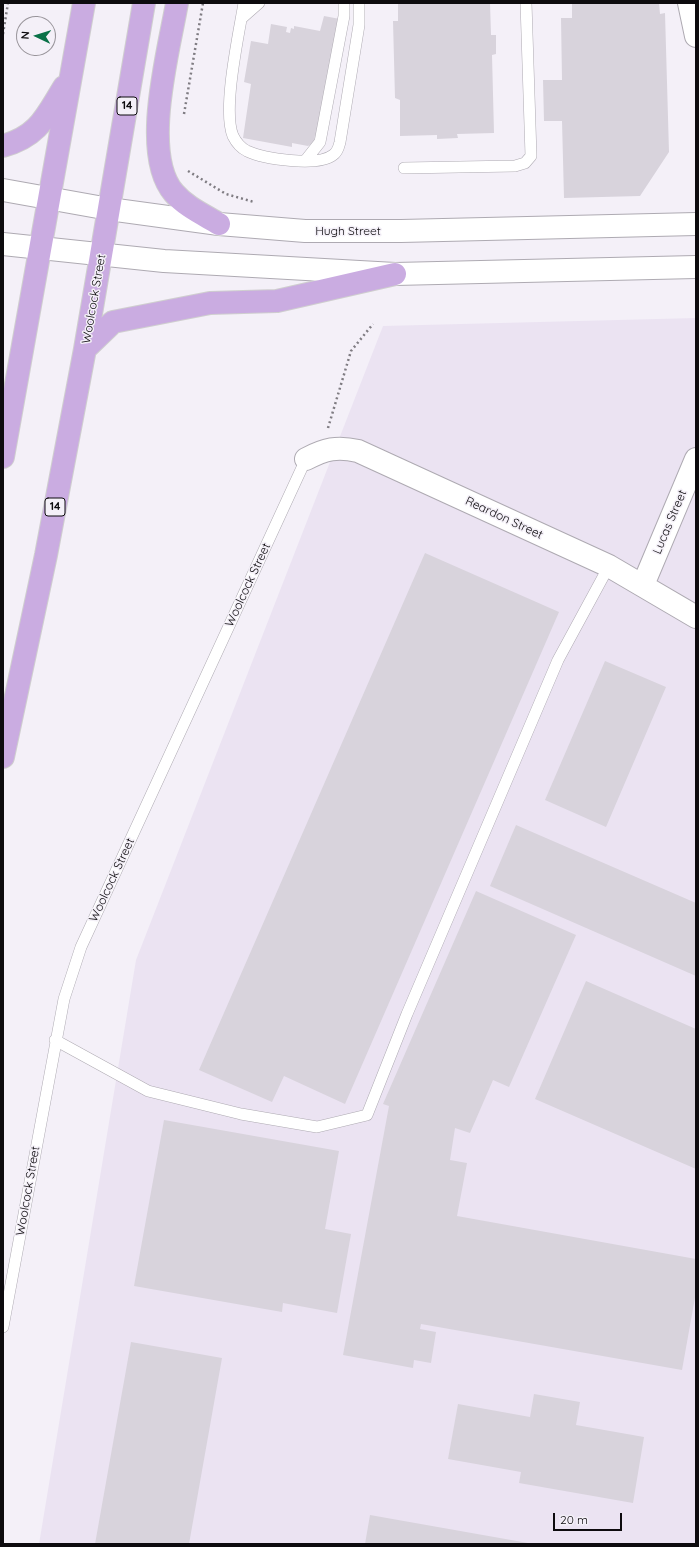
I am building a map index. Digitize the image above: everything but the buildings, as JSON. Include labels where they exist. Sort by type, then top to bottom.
[{"type":"main road","points":[[3,456],[48,197],[84,3]]},
{"type":"main road","name":"Woolcock Street","points":[[3,758],[46,555],[85,349],[144,3]]},
{"type":"main road","points":[[177,3],[158,113],[158,136],[162,168],[173,192],[184,203],[219,224]]},
{"type":"main road","points":[[689,3],[696,36]]},
{"type":"main road","points":[[3,146],[19,141],[38,128],[70,77]]},
{"type":"main road","name":"Hugh Street","points":[[3,190],[109,209],[219,224],[305,231],[696,224]]},
{"type":"main road","points":[[3,244],[164,261],[395,274],[696,267]]},
{"type":"main road","points":[[85,349],[113,322],[210,303],[277,300],[395,274]]},
{"type":"main road","name":"Reardon Street","points":[[314,455],[342,448],[358,451],[609,566],[696,617]]},
{"type":"main road","name":"Lucas Street","points":[[643,585],[696,459]]},
{"type":"lane","points":[[244,3],[228,117],[233,135],[239,146],[248,151],[270,158],[305,161],[326,159],[334,155],[337,151],[342,132],[359,25],[360,3]]},
{"type":"lane","points":[[242,18],[259,3]]},
{"type":"lane","points":[[340,3],[344,16]]},
{"type":"lane","points":[[305,161],[320,142],[344,16],[344,3]]},
{"type":"lane","points":[[404,168],[515,166],[525,163],[531,156],[526,3]]},
{"type":"lane","name":"Woolcock Street","points":[[3,1328],[55,1040],[66,992],[81,947],[314,455]]},
{"type":"lane","points":[[55,1040],[148,1091],[241,1114],[317,1127],[367,1115],[408,1014],[558,660],[609,566]]},
{"type":"path","points":[[3,34],[8,3]]},
{"type":"path","points":[[183,120],[203,3]]},
{"type":"path","points":[[183,168],[226,194],[258,202]]},
{"type":"path","points":[[314,455],[351,351],[373,324]]},
{"type":"shaded area","points":[[696,318],[696,1544],[39,1544],[136,960],[383,326]]}]
